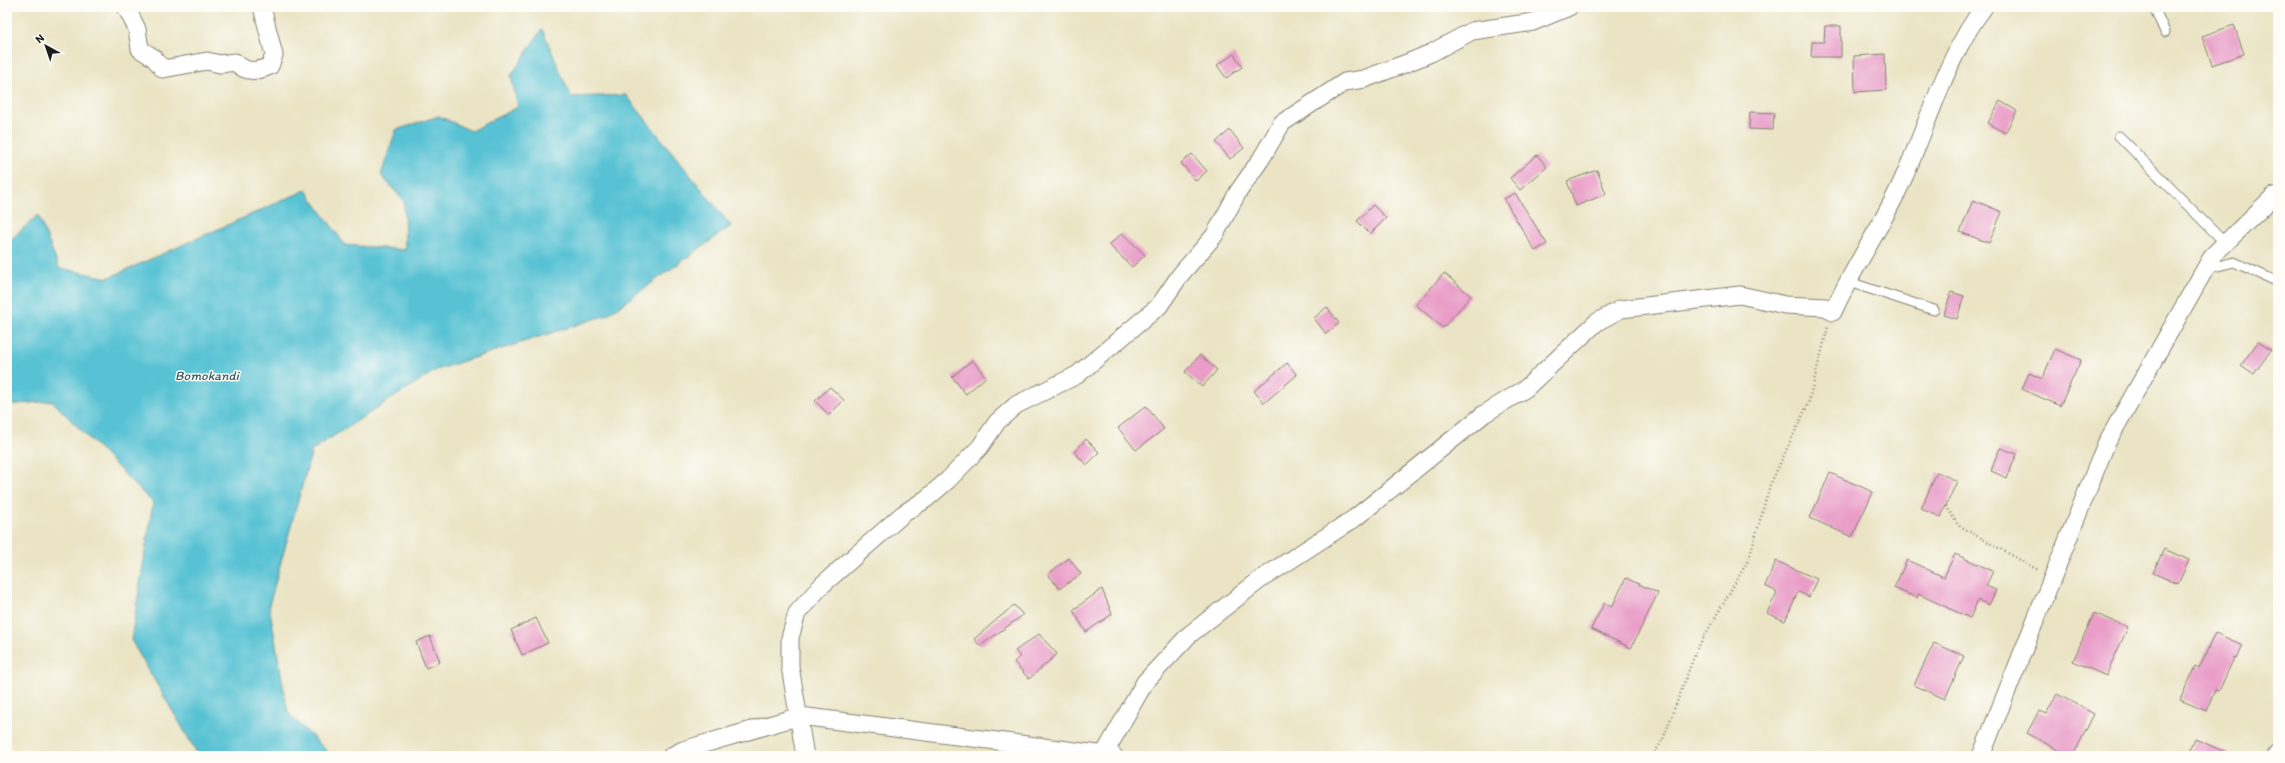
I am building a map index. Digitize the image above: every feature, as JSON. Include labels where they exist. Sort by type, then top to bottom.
[{"type":"street","points":[[126,7],[137,29],[140,49],[154,58],[163,69],[207,61],[220,64],[235,62],[242,69],[257,72],[270,66],[274,55],[262,7]]},
{"type":"street","points":[[804,756],[800,716],[790,666],[790,638],[797,614],[822,585],[903,514],[926,499],[948,480],[980,447],[997,422],[1016,405],[1077,375],[1159,306],[1181,274],[1214,236],[1238,192],[1261,159],[1282,123],[1345,82],[1364,78],[1407,63],[1472,31],[1533,22],[1569,7]]},
{"type":"street","points":[[671,756],[683,750],[800,716],[1107,756],[1145,682],[1189,635],[1261,580],[1355,518],[1484,414],[1525,389],[1597,322],[1621,309],[1740,295],[1785,305],[1826,307],[1833,312],[1846,281],[1904,178],[1971,15],[1984,7]]},
{"type":"street","points":[[1981,756],[2106,444],[2213,255],[2274,196],[2278,196]]},
{"type":"street","points":[[2276,756],[2278,752]]},
{"type":"lane","points":[[2154,7],[2165,32]]},
{"type":"lane","points":[[2119,136],[2225,243]]},
{"type":"lane","points":[[2204,270],[2234,262],[2278,282]]},
{"type":"lane","points":[[1846,281],[1934,310]]},
{"type":"path","points":[[1653,756],[1663,739],[1697,650],[1749,558],[1770,485],[1808,404],[1825,335],[1833,312]]},
{"type":"path","points":[[1946,506],[1958,525],[2053,578]]},
{"type":"water","name":"Bomokandi","points":[[542,29],[571,97],[626,95],[731,226],[607,315],[436,370],[312,450],[269,605],[288,713],[332,756],[199,756],[131,640],[153,503],[52,401],[7,405],[7,243],[38,215],[59,268],[108,278],[306,190],[345,245],[405,250],[404,201],[381,175],[396,130],[439,116],[471,131],[518,107],[511,76]]},
{"type":"building","points":[[2234,25],[2244,54],[2212,65],[2202,36]]},
{"type":"building","points":[[1825,26],[1841,26],[1841,57],[1811,57],[1812,42],[1824,42]]},
{"type":"building","points":[[1234,54],[1242,67],[1226,78],[1217,65]]},
{"type":"building","points":[[1885,54],[1886,90],[1855,92],[1854,56]]},
{"type":"building","points":[[2000,101],[2017,111],[2005,133],[1988,123]]},
{"type":"building","points":[[1750,112],[1774,113],[1773,130],[1749,129]]},
{"type":"building","points":[[1230,130],[1244,148],[1230,159],[1216,142]]},
{"type":"building","points":[[1192,154],[1207,171],[1196,181],[1181,163]]},
{"type":"building","points":[[1537,155],[1547,167],[1520,190],[1510,178]]},
{"type":"building","points":[[1597,170],[1606,194],[1576,206],[1567,181]]},
{"type":"building","points":[[1515,193],[1547,244],[1535,251],[1504,199]]},
{"type":"building","points":[[1973,200],[2002,212],[1989,243],[1960,232]]},
{"type":"building","points":[[1373,205],[1386,218],[1370,234],[1357,221]]},
{"type":"building","points":[[1122,233],[1145,255],[1132,267],[1109,245]]},
{"type":"building","points":[[1444,273],[1471,296],[1443,328],[1416,305]]},
{"type":"building","points":[[1951,292],[1964,296],[1957,319],[1944,315]]},
{"type":"building","points":[[1327,307],[1339,323],[1326,334],[1314,318]]},
{"type":"building","points":[[2258,342],[2271,350],[2254,374],[2241,365]]},
{"type":"building","points":[[2055,349],[2081,360],[2060,406],[2022,389],[2029,373],[2042,379]]},
{"type":"building","points":[[1200,355],[1217,370],[1202,387],[1185,372]]},
{"type":"building","points":[[972,360],[986,377],[966,394],[952,377]]},
{"type":"building","points":[[1287,363],[1297,375],[1264,403],[1254,391]]},
{"type":"building","points":[[830,387],[844,400],[829,415],[815,401]]},
{"type":"building","points":[[1146,406],[1164,429],[1136,450],[1118,428]]},
{"type":"building","points":[[1086,439],[1099,452],[1087,465],[1074,452]]},
{"type":"building","points":[[2000,448],[2017,454],[2007,478],[1991,471]]},
{"type":"building","points":[[1937,472],[1957,481],[1941,517],[1921,509]]},
{"type":"building","points":[[1830,473],[1873,492],[1852,537],[1810,518]]},
{"type":"building","points":[[2164,549],[2189,560],[2178,584],[2153,573]]},
{"type":"building","points":[[1955,554],[1993,571],[1986,586],[1996,590],[1989,605],[1978,600],[1970,618],[1918,594],[1917,598],[1894,588],[1907,560],[1944,577]]},
{"type":"building","points":[[1069,558],[1081,574],[1059,589],[1048,574]]},
{"type":"building","points":[[1776,561],[1817,579],[1809,597],[1798,592],[1785,621],[1767,613],[1777,592],[1765,586]]},
{"type":"building","points":[[1626,578],[1658,593],[1631,648],[1591,629],[1604,603],[1612,607]]},
{"type":"building","points":[[1102,589],[1112,614],[1086,632],[1073,610]]},
{"type":"building","points":[[1014,605],[1023,615],[980,646],[974,639]]},
{"type":"building","points":[[2094,613],[2128,627],[2106,676],[2073,661]]},
{"type":"building","points":[[536,618],[548,643],[522,655],[511,630]]},
{"type":"building","points":[[2215,633],[2243,645],[2236,659],[2234,658],[2219,691],[2215,690],[2206,711],[2180,700],[2195,666],[2199,668]]},
{"type":"building","points":[[1039,634],[1057,654],[1029,679],[1014,662],[1020,656],[1015,651]]},
{"type":"building","points":[[430,636],[440,662],[426,668],[416,642]]},
{"type":"building","points":[[1934,643],[1964,656],[1945,699],[1914,685]]},
{"type":"building","points":[[2057,694],[2094,714],[2073,756],[2069,756],[2027,733],[2039,711],[2046,714]]},
{"type":"building","points":[[2195,739],[2235,756],[2188,756]]}]
